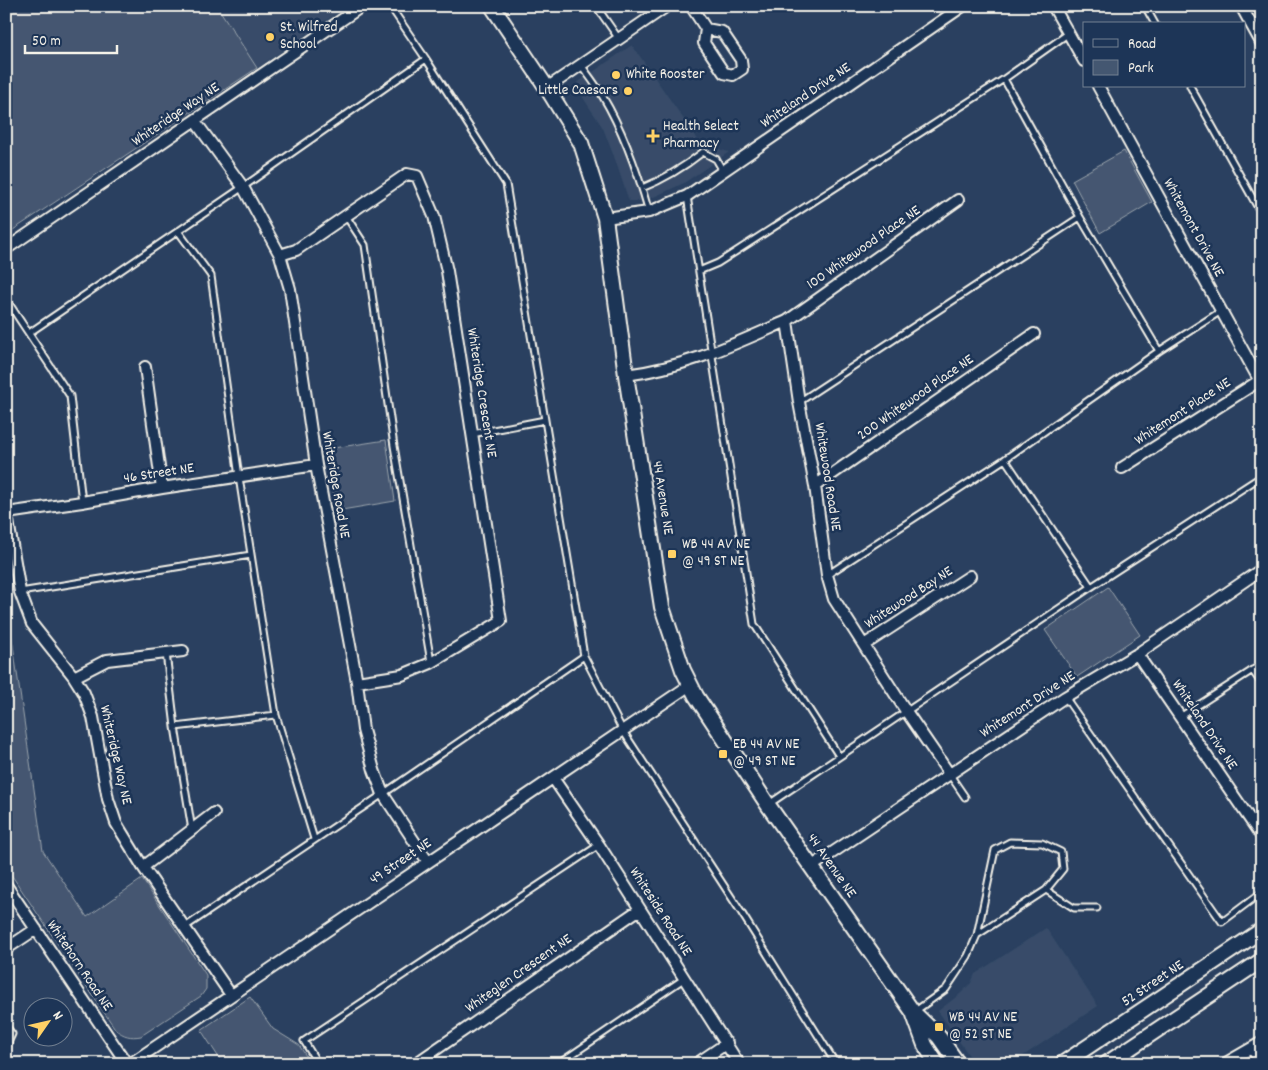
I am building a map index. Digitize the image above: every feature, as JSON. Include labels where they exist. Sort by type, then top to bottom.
[{"type":"street","name":"Whiteridge Way NE","points":[[6,248],[362,6]]},
{"type":"street","name":"44 Avenue NE","points":[[492,6],[581,143],[605,218],[626,375],[662,607],[690,685],[768,805],[913,1012],[939,1037],[958,1064]]},
{"type":"street","points":[[547,88],[667,6]]},
{"type":"street","points":[[691,6],[706,29],[704,43],[724,73],[733,75],[742,69],[741,60],[722,32],[706,29]]},
{"type":"street","name":"Whiteland Drive NE","points":[[605,218],[649,212],[686,196],[963,6]]},
{"type":"street","points":[[1053,6],[1083,60]]},
{"type":"street","points":[[1241,6],[1262,44]]},
{"type":"street","name":"Whitemont Drive NE","points":[[1099,88],[1261,381]]},
{"type":"street","name":"Whiteridge Road NE","points":[[195,120],[243,188],[280,255],[290,289],[316,465],[357,682],[362,730],[383,794],[428,862]]},
{"type":"street","name":"Whiteridge Crescent NE","points":[[280,255],[296,250],[407,174],[417,176],[434,216],[447,271],[501,621],[431,663],[402,674],[357,682]]},
{"type":"street","name":"100 Whitewood Place NE","points":[[787,321],[958,200]]},
{"type":"street","points":[[626,375],[691,362],[787,321]]},
{"type":"street","name":"Whitewood Road NE","points":[[787,321],[799,402],[815,486],[827,575],[834,599],[906,711],[950,775]]},
{"type":"street","name":"200 Whitewood Place NE","points":[[815,486],[1034,334]]},
{"type":"street","points":[[145,367],[162,488]]},
{"type":"street","name":"Whitemont Place NE","points":[[1122,468],[1261,381]]},
{"type":"street","name":"46 Street NE","points":[[7,511],[82,502],[316,465]]},
{"type":"street","name":"Whiteridge Way NE","points":[[7,511],[20,592],[32,624],[74,677],[84,693],[93,717],[108,799],[116,823],[143,867],[231,995]]},
{"type":"street","name":"Whitemont Drive NE","points":[[811,867],[1065,697],[1137,654],[1262,569]]},
{"type":"street","name":"Whitewood Bay NE","points":[[864,645],[970,576]]},
{"type":"street","points":[[74,677],[106,660],[183,650]]},
{"type":"street","name":"Whiteland Drive NE","points":[[1137,654],[1262,837]]},
{"type":"street","name":"49 Street NE","points":[[128,1064],[690,685]]},
{"type":"street","name":"Whiteside Road NE","points":[[553,778],[599,845],[740,1064]]},
{"type":"street","points":[[143,867],[214,813]]},
{"type":"street","name":"Whitehorn Road NE","points":[[6,885],[128,1064]]},
{"type":"street","name":"Whiteglen Crescent NE","points":[[415,1064],[640,909]]},
{"type":"street","points":[[6,949],[36,929]]},
{"type":"street","name":"52 Street NE","points":[[1062,1064],[1262,930]]},
{"type":"street","points":[[1106,1064],[1262,960]]},
{"type":"street","name":"44 Avenue NE","points":[[913,1012],[925,1045],[937,1064]]},
{"type":"street","points":[[1224,1064],[1262,1042]]},
{"type":"street","points":[[696,1064],[727,1043]]},
{"type":"lane","points":[[390,6],[506,184],[584,656],[622,731],[741,912],[836,1064]]},
{"type":"lane","points":[[596,6],[619,39]]},
{"type":"lane","points":[[1145,6],[1154,22]]},
{"type":"lane","points":[[699,271],[718,263],[1004,79],[1069,33]]},
{"type":"lane","points":[[29,333],[243,188],[426,59]]},
{"type":"lane","points":[[581,65],[603,97],[616,123],[642,188],[649,212]]},
{"type":"lane","points":[[1004,79],[1080,217],[1160,351]]},
{"type":"lane","points":[[1191,88],[1262,215]]},
{"type":"lane","points":[[642,188],[685,167],[704,152],[716,159],[723,171]]},
{"type":"lane","points":[[686,196],[754,624],[839,756]]},
{"type":"lane","points":[[346,216],[365,245],[394,446],[431,663]]},
{"type":"lane","points":[[799,402],[1080,217]]},
{"type":"lane","points":[[178,231],[211,276],[239,477],[276,715],[314,839]]},
{"type":"lane","points":[[6,300],[70,396],[82,502]]},
{"type":"lane","points":[[827,575],[1005,459],[1221,311]]},
{"type":"lane","points":[[472,434],[545,420]]},
{"type":"lane","points":[[1005,459],[1091,587]]},
{"type":"lane","points":[[768,805],[1091,587],[1262,476]]},
{"type":"lane","points":[[20,592],[251,555]]},
{"type":"lane","points":[[166,652],[175,727],[192,830]]},
{"type":"lane","points":[[185,927],[584,656]]},
{"type":"lane","points":[[1180,717],[1262,664]]},
{"type":"lane","points":[[1252,670],[1262,684]]},
{"type":"lane","points":[[1065,697],[1222,922],[1262,892]]},
{"type":"lane","points":[[175,727],[276,715]]},
{"type":"lane","points":[[950,775],[965,797]]},
{"type":"lane","points":[[913,1012],[946,989],[968,956],[977,935],[996,850],[1010,842],[1042,843],[1060,852],[1063,869],[1046,890],[977,935]]},
{"type":"lane","points":[[318,1064],[304,1041],[599,845]]},
{"type":"lane","points":[[1046,890],[1074,908],[1097,908]]},
{"type":"lane","points":[[558,1064],[685,978]]},
{"type":"lane","points":[[6,1026],[12,1034],[6,1047]]},
{"type":"lane","points":[[1249,1049],[1260,1064]]},
{"type":"shaded area","name":"St. Wilfred School","points":[[217,6],[347,6],[257,68]]},
{"type":"shaded area","points":[[632,45],[701,144],[729,152],[684,183],[641,201],[629,201],[603,128],[576,87],[577,83]]},
{"type":"shaded area","points":[[1046,928],[1098,1006],[1011,1064],[975,1064],[938,1011],[971,983],[975,974]]},
{"type":"green space","points":[[6,6],[217,6],[257,68],[6,233]]},
{"type":"green space","points":[[1124,151],[1152,202],[1100,233],[1072,180]]},
{"type":"green space","points":[[386,440],[395,501],[336,511],[327,449]]},
{"type":"green space","points":[[1108,587],[1140,635],[1077,677],[1045,630]]},
{"type":"green space","points":[[6,597],[43,851],[87,917],[142,879],[206,975],[206,989],[201,996],[141,1036],[127,1036],[116,1030],[6,867]]},
{"type":"green space","points":[[250,997],[273,1029],[299,1045],[311,1064],[223,1064],[201,1030]]},
{"type":"place","name":"St. Wilfred School","points":[[270,37]]},
{"type":"place","name":"White Rooster","points":[[616,75]]},
{"type":"place","name":"Little Caesars","points":[[628,91]]},
{"type":"place","name":"Health Select Pharmacy","points":[[653,136]]},
{"type":"place","name":"WB 44 AV NE @ 49 ST NE","points":[[672,554]]},
{"type":"place","name":"EB 44 AV NE @ 49 ST NE","points":[[723,754]]},
{"type":"place","name":"WB 44 AV NE @ 52 ST NE","points":[[939,1027]]}]
